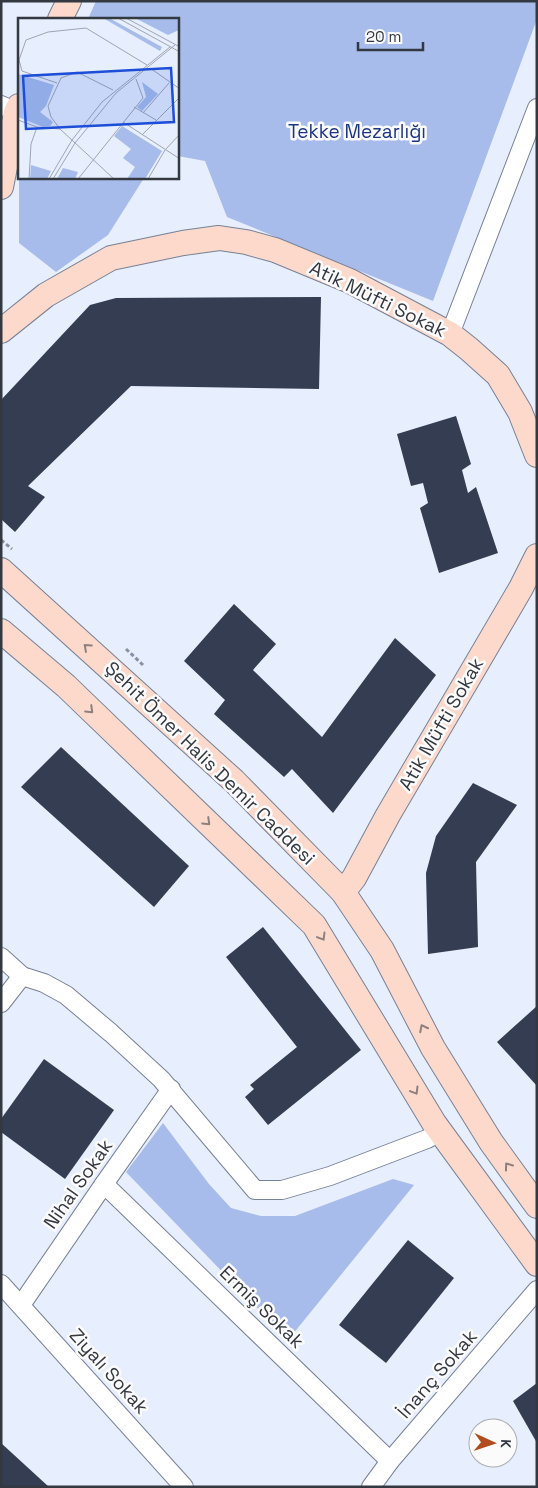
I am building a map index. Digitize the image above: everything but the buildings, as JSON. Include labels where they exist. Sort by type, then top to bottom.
[{"type":"main road","points":[[60,18],[69,1]]},
{"type":"main road","points":[[1,187],[12,108]]},
{"type":"main road","name":"Atik Müfti Sokak","points":[[1,331],[46,295],[111,258],[182,243],[219,238],[246,242],[276,250],[350,281],[450,334],[470,349],[498,376],[520,412],[537,455]]},
{"type":"main road","name":"Atik Müfti Sokak","points":[[343,892],[354,878],[388,815],[521,588],[537,556]]},
{"type":"main road","name":"Şehit Ömer Halis Demir Caddesi","points":[[1,570],[234,781],[343,892],[382,950],[433,1048],[491,1142],[537,1206]]},
{"type":"main road","points":[[1,631],[66,686],[314,925],[441,1132],[537,1264]]},
{"type":"street","points":[[450,334],[537,108]]},
{"type":"street","points":[[1,957],[22,976],[44,983],[66,995],[111,1033],[171,1089],[218,1148],[255,1190],[282,1190],[330,1176],[441,1132]]},
{"type":"street","points":[[1,1003],[22,976]]},
{"type":"street","name":"Nihal Sokak","points":[[21,1305],[171,1089]]},
{"type":"street","name":"Ermiş Sokak","points":[[104,1184],[390,1461]]},
{"type":"street","name":"Ziyalı Sokak","points":[[1,1284],[184,1487]]},
{"type":"street","name":"İnanç Sokak","points":[[370,1487],[390,1461],[537,1290]]},
{"type":"green space","name":"Tekke Mezarlığı","points":[[96,1],[537,1],[537,19],[433,301],[227,217],[205,161],[179,156],[179,18],[88,18]]},
{"type":"green space","points":[[19,179],[143,179],[108,235],[56,272],[19,243]]},
{"type":"green space","points":[[163,1123],[209,1184],[231,1208],[261,1216],[295,1216],[393,1179],[414,1185],[288,1340],[126,1172]]}]
